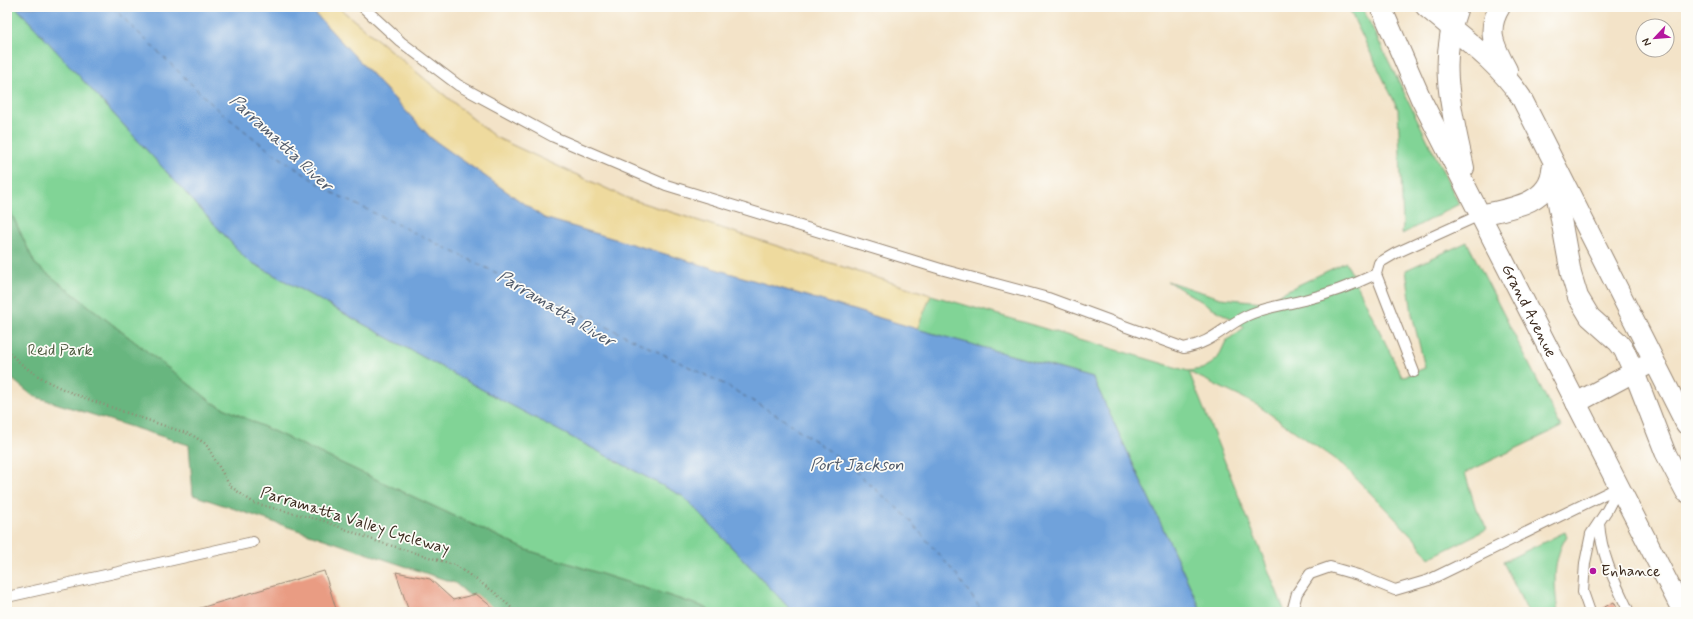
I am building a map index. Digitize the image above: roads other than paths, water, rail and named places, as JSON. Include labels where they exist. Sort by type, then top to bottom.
[{"type":"street","name":"Grand Avenue","points":[[1381,7],[1416,90],[1683,612]]},
{"type":"street","points":[[1426,7],[1469,41],[1490,61],[1521,97]]},
{"type":"street","points":[[1458,7],[1451,27],[1446,59],[1448,92],[1470,195]]},
{"type":"street","points":[[1500,7],[1493,21],[1493,39],[1501,59],[1521,97],[1550,159],[1686,424]]},
{"type":"street","points":[[1480,215],[1518,206],[1535,198],[1550,182],[1550,159]]},
{"type":"street","points":[[1550,159],[1574,287],[1578,297],[1590,318],[1618,342],[1634,372],[1657,433],[1686,492]]},
{"type":"street","points":[[1576,403],[1654,361]]},
{"type":"lane","points":[[363,7],[401,42],[458,85],[554,137],[666,185],[944,270],[1048,298],[1184,348],[1208,341],[1246,316],[1276,305],[1319,296],[1376,274]]},
{"type":"lane","points":[[1414,372],[1376,274],[1379,263],[1396,253],[1480,215]]},
{"type":"lane","points":[[1590,612],[1583,592],[1585,563],[1591,534],[1608,510],[1619,487]]},
{"type":"lane","points":[[1292,612],[1297,593],[1310,574],[1330,567],[1358,575],[1395,590],[1428,580],[1619,487]]},
{"type":"lane","points":[[1599,522],[1600,540],[1608,568],[1629,612]]},
{"type":"lane","points":[[7,597],[253,542]]},
{"type":"water","name":"Port Jackson","points":[[16,7],[309,7],[431,138],[544,218],[917,329],[1093,378],[1202,612],[793,612],[684,497],[492,395],[247,260]]},
{"type":"place","name":"Enhance","points":[[1593,571]]},
{"type":"water label","name":"Parramatta River","points":[[281,143]]},
{"type":"water label","name":"Parramatta River","points":[[556,309]]},
{"type":"park label","name":"Reid Park","points":[[60,350]]}]
